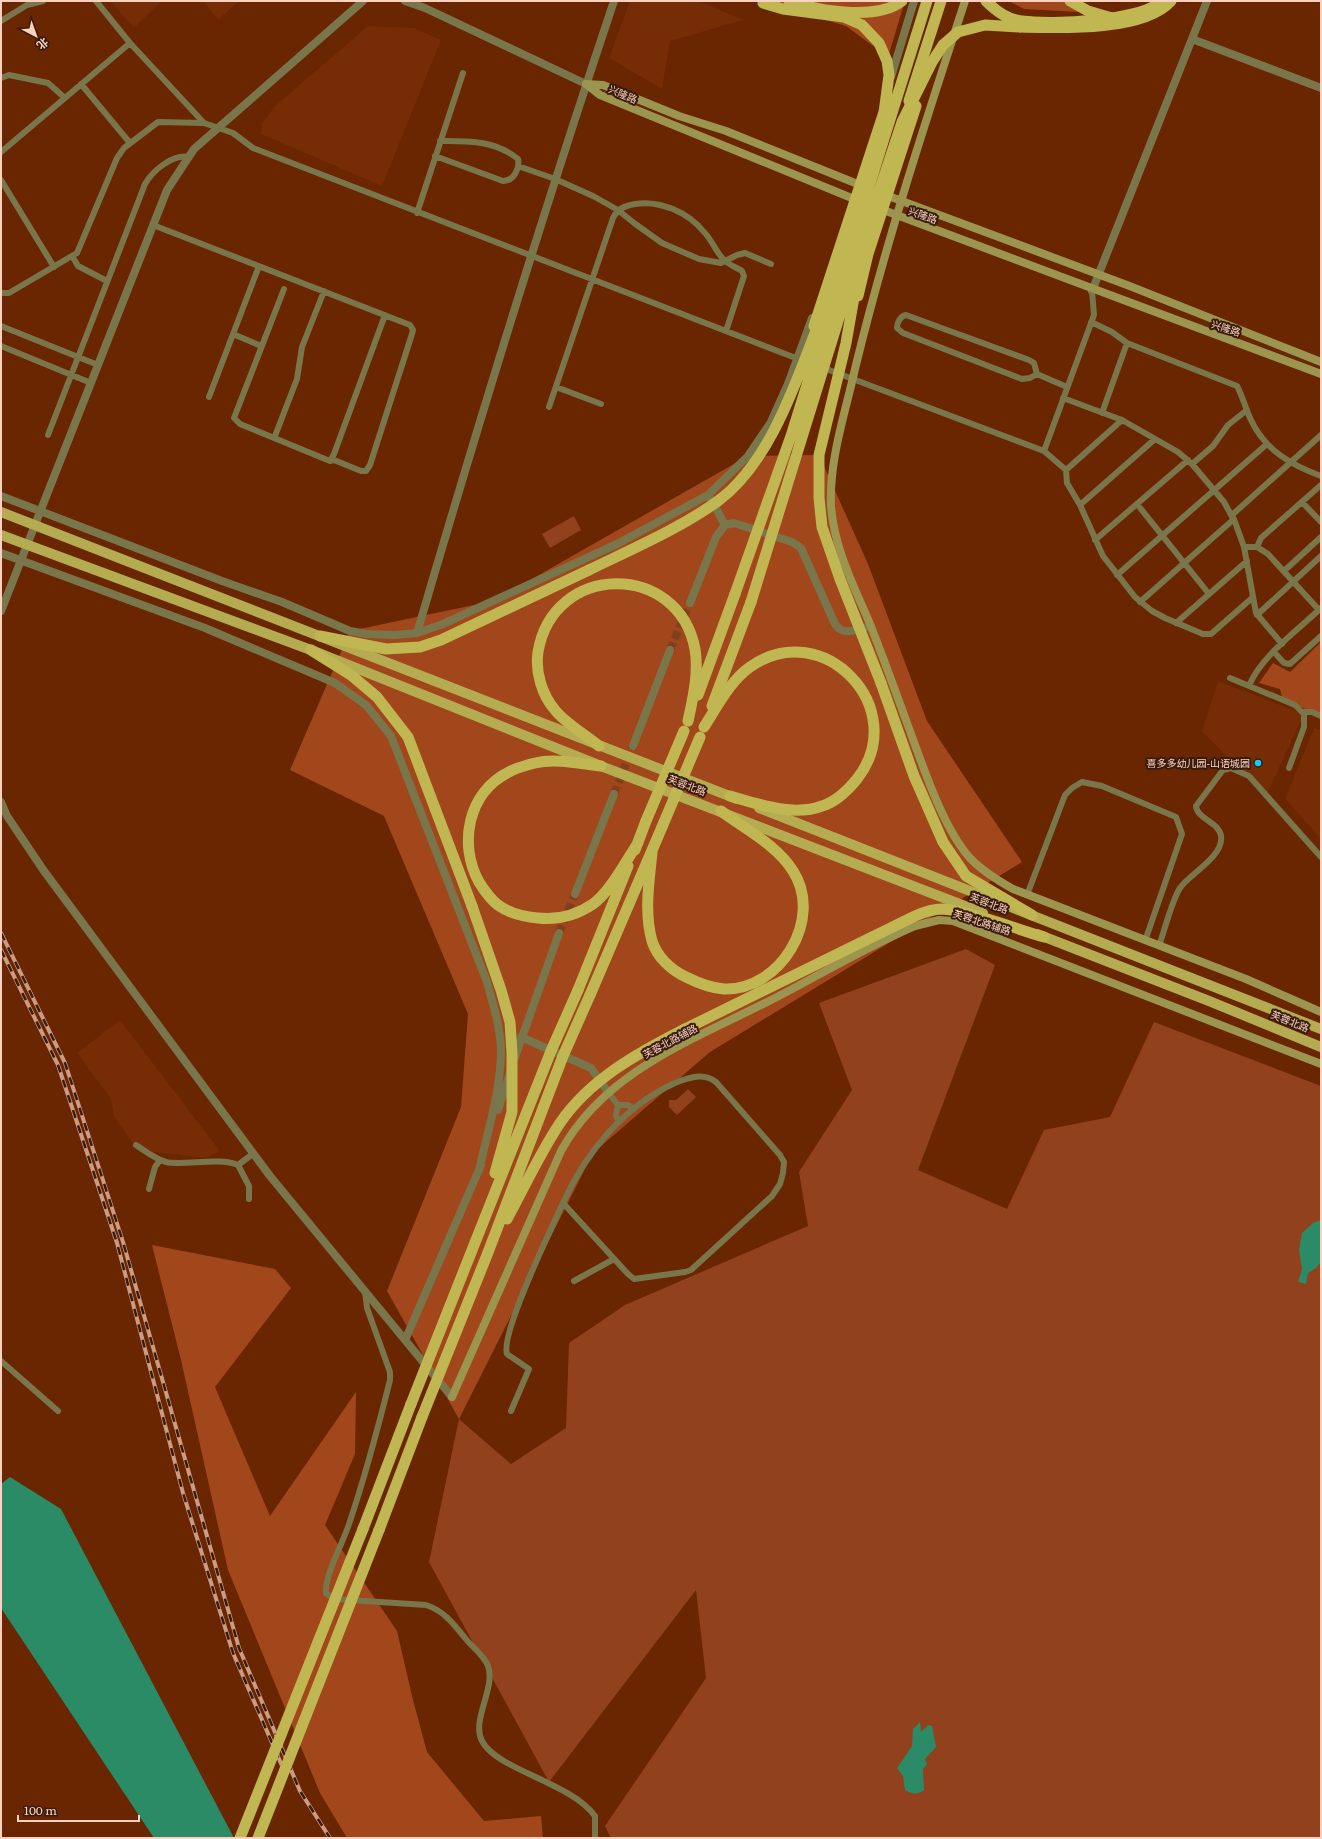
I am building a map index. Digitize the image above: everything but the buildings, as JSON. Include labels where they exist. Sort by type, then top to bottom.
[{"type":"highway","points":[[760,1],[783,9],[844,17],[862,25],[879,43],[887,61],[889,75],[877,160]]},
{"type":"highway","points":[[790,1],[801,5],[867,14],[883,10],[902,1]]},
{"type":"highway","points":[[258,1838],[422,1417],[487,1255],[563,1056],[652,853],[702,732],[752,602],[859,235],[877,160],[927,1]]},
{"type":"highway","points":[[240,1838],[551,1051],[578,990],[686,726],[792,433],[859,235],[902,122],[941,1]]},
{"type":"highway","points":[[986,1],[1003,15],[1022,21],[1101,20],[1146,10],[1162,1]]},
{"type":"highway","points":[[1070,1],[1088,11],[1116,18],[1140,14],[1167,1]]},
{"type":"highway","points":[[1080,1],[1104,11],[1125,11],[1154,1]]},
{"type":"highway","points":[[902,122],[943,45],[958,32],[985,25],[1052,28],[1099,27],[1129,21],[1152,14],[1171,1]]},
{"type":"highway","points":[[926,75],[868,254],[819,455],[819,498],[822,527],[914,776],[943,842],[966,876],[1032,915]]},
{"type":"highway","points":[[799,374],[884,112]]},
{"type":"highway","points":[[846,343],[859,235]]},
{"type":"highway","points":[[320,636],[386,649],[420,647],[441,640],[589,570],[688,520],[719,500],[742,478],[761,454],[782,414],[859,235]]},
{"type":"highway","points":[[599,746],[555,710],[546,696],[539,676],[537,659],[540,641],[552,616],[576,593],[594,586],[609,583],[631,585],[668,600],[679,613],[688,630],[695,649],[694,695],[686,726]]},
{"type":"highway","points":[[311,650],[351,675],[377,697],[408,737],[472,906],[503,996],[510,1022],[512,1053],[512,1112],[481,1226]]},
{"type":"highway","points":[[702,732],[726,693],[750,667],[763,659],[794,651],[813,653],[841,667],[854,679],[865,693],[870,706],[874,732],[871,753],[864,770],[850,788],[839,797],[822,806],[797,810],[774,808],[730,796]]},
{"type":"highway","points":[[602,766],[555,762],[536,763],[508,772],[492,785],[478,802],[469,820],[467,835],[469,856],[474,874],[485,892],[498,905],[523,916],[551,920],[572,915],[593,904],[608,888],[638,843]]},
{"type":"highway","points":[[652,853],[647,900],[652,942],[658,955],[678,974],[704,986],[724,989],[746,985],[762,979],[779,965],[789,953],[798,935],[803,904],[800,888],[794,871],[779,853],[721,811]]},
{"type":"highway","points":[[487,1255],[559,1124],[570,1109],[584,1095],[621,1064],[685,1029],[915,916],[933,910],[942,909],[962,912],[1044,937]]},
{"type":"main road","points":[[965,1],[926,118],[874,295],[853,379],[831,478],[831,507],[834,529],[844,564],[871,626],[948,826],[962,848],[981,868],[998,881],[1027,895],[1246,979],[1321,1012]]},
{"type":"main road","name":"兴隆路","points":[[586,84],[603,85],[678,116],[726,131],[902,201],[1099,274],[1321,362]]},
{"type":"main road","name":"兴隆路","points":[[586,84],[600,95],[853,199],[1092,290],[1200,330],[1251,347],[1321,374]]},
{"type":"main road","name":"芙蓉北路","points":[[1,512],[730,796],[1321,1029]]},
{"type":"main road","name":"芙蓉北路","points":[[1,535],[311,650],[602,766],[1209,1001],[1321,1047]]},
{"type":"main road","name":"芙蓉北路辅路","points":[[452,1397],[561,1151],[569,1136],[584,1116],[620,1082],[675,1048],[902,932],[939,920],[953,921],[1321,1064]]},
{"type":"street","points":[[1,20],[27,5],[43,1]]},
{"type":"street","points":[[96,1],[130,42],[204,123]]},
{"type":"street","points":[[1,611],[167,190],[194,149],[220,128],[363,1]]},
{"type":"street","points":[[405,1],[425,8],[586,84]]},
{"type":"street","points":[[417,633],[486,396],[530,256],[614,1]]},
{"type":"street","points":[[1,496],[282,602],[350,631],[379,635],[417,633],[443,624],[617,544],[708,495],[748,456],[771,422],[798,359],[858,184],[914,1]]},
{"type":"street","points":[[1044,451],[1094,315],[1092,290],[1207,1]]},
{"type":"street","points":[[1192,39],[1321,88]]},
{"type":"street","points":[[1,152],[130,42]]},
{"type":"street","points":[[417,213],[463,73]]},
{"type":"street","points":[[1,78],[9,75],[48,83],[64,98]]},
{"type":"street","points":[[81,84],[130,143]]},
{"type":"street","points":[[1,293],[9,293],[72,256],[79,250],[114,162],[124,148],[158,122],[204,123],[233,133],[253,148],[417,213],[467,230],[530,256],[798,359],[1044,451],[1066,470]]},
{"type":"street","points":[[435,156],[504,181],[509,181],[513,177],[518,166],[518,158],[490,144],[460,140],[440,141]]},
{"type":"street","points":[[48,435],[149,176],[175,158],[182,156],[189,157]]},
{"type":"street","points":[[518,166],[555,179],[592,196],[618,210],[662,243],[699,259],[712,262],[726,262],[738,268],[744,274],[726,331]]},
{"type":"street","points":[[1,180],[54,267]]},
{"type":"street","points":[[549,407],[613,218],[618,210],[642,203],[675,209],[685,214],[704,232],[726,262]]},
{"type":"street","points":[[153,225],[410,325],[413,330],[370,465],[366,471],[361,471],[334,460],[330,461],[275,436],[235,421],[234,418],[284,289]]},
{"type":"street","points":[[726,262],[737,255],[745,253],[771,264]]},
{"type":"street","points":[[72,256],[78,266],[107,281]]},
{"type":"street","points":[[209,398],[259,266]]},
{"type":"street","points":[[275,436],[297,379],[300,352],[324,291]]},
{"type":"street","points":[[330,461],[334,454],[385,315]]},
{"type":"street","points":[[1038,374],[1030,378],[1022,379],[903,333],[897,328],[898,323],[900,318],[906,315],[1029,360],[1034,363],[1038,374],[1067,387]]},
{"type":"street","points":[[1091,322],[1112,332],[1127,343],[1233,384],[1239,390],[1251,420],[1267,444],[1290,463],[1321,476]]},
{"type":"street","points":[[1,326],[98,365]]},
{"type":"street","points":[[233,334],[261,346]]},
{"type":"street","points":[[1102,413],[1127,343]]},
{"type":"street","points":[[1,346],[91,383]]},
{"type":"street","points":[[556,387],[601,404]]},
{"type":"street","points":[[1063,398],[1122,420],[1178,452],[1190,462],[1215,491],[1233,517],[1244,547],[1252,598],[1257,615],[1282,644]]},
{"type":"street","points":[[1095,540],[1137,504],[1190,462],[1213,446],[1228,425],[1247,410]]},
{"type":"street","points":[[1122,420],[1066,470],[1066,483],[1080,505],[1103,556],[1140,602],[1152,611],[1203,634],[1211,634],[1252,598]]},
{"type":"street","points":[[1140,602],[1321,435]]},
{"type":"street","points":[[1080,505],[1155,439]]},
{"type":"street","points":[[1117,575],[1267,444]]},
{"type":"street","points":[[1257,547],[1260,538],[1321,485]]},
{"type":"street","points":[[708,495],[725,525]]},
{"type":"street","points":[[1302,502],[1321,522]]},
{"type":"street","points":[[1137,504],[1185,562],[1209,594]]},
{"type":"street","points":[[690,603],[716,537],[725,525],[734,523],[798,546],[804,553],[837,627],[842,632],[871,626]]},
{"type":"street","points":[[1284,571],[1321,537]]},
{"type":"street","points":[[1244,547],[1257,547],[1268,554],[1320,609],[1274,652],[1251,679],[1249,686]]},
{"type":"street","points":[[1,553],[205,628],[335,683],[366,705],[391,736],[487,982],[497,1018],[501,1048],[500,1077],[479,1170]]},
{"type":"street","points":[[1257,615],[1321,556]]},
{"type":"street","points":[[1176,623],[1246,561]]},
{"type":"street","points":[[1274,652],[1284,663],[1290,664],[1321,636]]},
{"type":"street","points":[[633,746],[670,650]]},
{"type":"street","points":[[1230,678],[1295,705],[1302,712],[1305,721],[1289,768]]},
{"type":"street","points":[[1302,712],[1312,712],[1321,716]]},
{"type":"street","points":[[1159,946],[1180,888],[1210,859],[1220,843],[1221,836],[1219,831],[1198,812],[1196,806],[1223,770],[1232,768],[1249,776],[1321,857]]},
{"type":"street","points":[[1027,895],[1065,795],[1072,788],[1082,782],[1102,786],[1176,817],[1181,826],[1182,834],[1145,941]]},
{"type":"street","points":[[574,894],[614,794]]},
{"type":"street","points":[[1,802],[7,816],[44,870],[254,1153],[365,1290],[406,1338],[452,1397]]},
{"type":"street","points":[[406,1338],[479,1170],[521,1038],[559,933]]},
{"type":"street","points":[[521,1038],[591,1068],[618,1105],[616,1115],[619,1122]]},
{"type":"street","points":[[511,1411],[529,1369],[507,1354],[506,1340],[518,1307],[563,1203],[587,1159],[619,1122],[634,1109],[663,1089],[697,1076],[710,1079],[775,1147],[782,1158],[783,1173],[780,1184],[772,1196],[691,1270],[685,1272],[634,1279],[563,1203]]},
{"type":"street","points":[[618,1105],[628,1105],[634,1109]]},
{"type":"street","points":[[136,1145],[160,1160],[167,1162],[226,1163],[238,1165],[254,1153]]},
{"type":"street","points":[[149,1189],[155,1167],[160,1160]]},
{"type":"street","points":[[238,1165],[249,1186],[249,1199]]},
{"type":"street","points":[[574,1281],[614,1259]]},
{"type":"street","points":[[365,1290],[367,1308],[390,1372],[390,1380],[349,1524],[334,1563],[326,1588],[326,1593],[334,1599],[426,1605],[437,1609],[447,1616],[482,1657],[488,1667],[488,1687],[479,1734],[484,1746],[496,1756],[572,1796],[595,1816],[595,1838]]},
{"type":"street","points":[[1,1361],[58,1411]]},
{"type":"shaded area","points":[[110,1],[162,1],[134,28]]},
{"type":"shaded area","points":[[203,1],[239,1],[218,20]]},
{"type":"shaded area","points":[[630,1],[699,1],[743,20],[670,41],[662,89],[609,58]]},
{"type":"shaded area","points":[[760,1],[905,1],[888,57],[846,26]]},
{"type":"shaded area","points":[[1009,1],[1065,1],[1081,12],[1024,9]]},
{"type":"shaded area","points":[[368,26],[414,28],[441,40],[382,186],[261,134],[262,123],[275,106]]},
{"type":"shaded area","points":[[819,455],[868,564],[927,721],[1022,862],[710,1052],[593,1153],[459,1419],[387,1291],[461,1107],[468,1014],[384,816],[290,770],[350,631],[493,601],[748,456]]},
{"type":"shaded area","points":[[574,516],[581,530],[550,548],[542,534]]},
{"type":"shaded area","points":[[1321,642],[1321,715],[1307,710],[1282,697],[1280,689],[1259,683],[1273,663],[1290,672]]},
{"type":"shaded area","name":"喜多多幼儿园-山语城园","points":[[1218,681],[1304,714],[1266,796],[1202,731]]},
{"type":"shaded area","points":[[1314,728],[1321,730],[1321,839],[1285,799]]},
{"type":"shaded area","points":[[966,949],[995,965],[918,1170],[1007,1209],[1044,1130],[1110,1117],[1154,1022],[1321,1086],[1321,1838],[611,1838],[605,1826],[706,1678],[696,1590],[549,1782],[429,1562],[459,1419],[511,1464],[566,1428],[569,1343],[625,1305],[808,1226],[799,1172],[852,1090],[819,1003]]},
{"type":"shaded area","points":[[120,1020],[220,1151],[206,1158],[152,1152],[132,1142],[114,1117],[111,1099],[77,1053]]},
{"type":"shaded area","points":[[688,1089],[696,1097],[677,1115],[669,1107],[669,1100],[676,1100]]},
{"type":"shaded area","points":[[1321,1220],[1321,1262],[1316,1268],[1308,1273],[1306,1284],[1298,1282],[1302,1269],[1299,1250],[1302,1233],[1313,1223]]},
{"type":"shaded area","points":[[152,1245],[275,1269],[291,1288],[215,1387],[270,1516],[356,1392],[355,1454],[325,1525],[397,1631],[427,1752],[484,1821],[541,1816],[543,1838],[347,1838],[320,1793],[228,1570],[181,1360]]},
{"type":"shaded area","points":[[10,1477],[61,1509],[234,1838],[154,1838],[1,1608],[1,1484]]},
{"type":"shaded area","points":[[920,1722],[921,1732],[928,1725],[932,1726],[936,1747],[925,1759],[927,1764],[923,1769],[924,1790],[919,1793],[915,1793],[905,1790],[903,1776],[897,1768],[912,1746],[913,1729]]},
{"type":"tunnel","points":[[670,650],[690,603]]},
{"type":"tunnel","points":[[614,794],[633,746]]},
{"type":"tunnel","points":[[559,933],[575,894]]},
{"type":"railway","points":[[1,933],[65,1063],[123,1242],[239,1648],[300,1791],[330,1838]]},
{"type":"railway","points":[[1,950],[58,1065],[117,1243],[183,1493],[233,1653],[286,1775]]},
{"type":"place","name":"喜多多幼儿园-山语城园","points":[[1258,763]]}]
